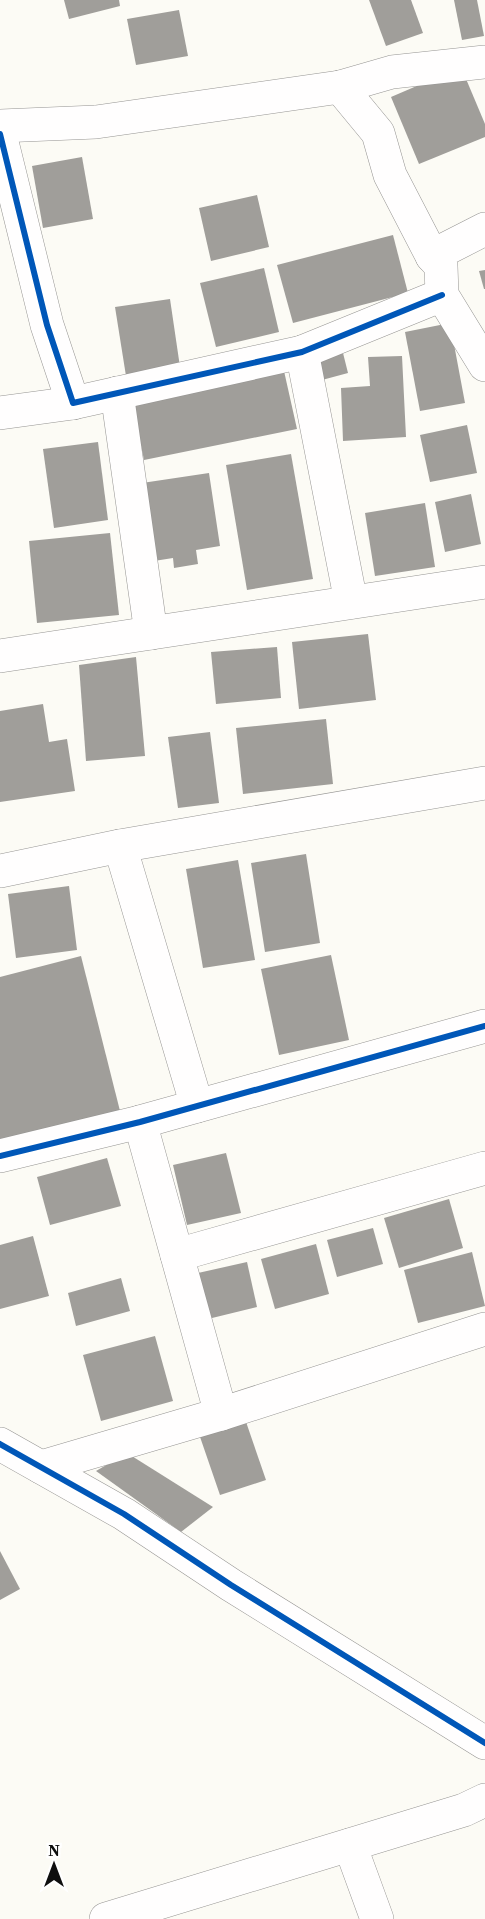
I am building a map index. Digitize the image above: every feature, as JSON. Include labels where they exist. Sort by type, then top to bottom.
[{"type":"street","points":[[0,126],[96,122],[340,87],[392,72],[485,62]]},
{"type":"street","points":[[340,87],[378,133],[390,175],[432,256],[441,266],[442,295],[485,365]]},
{"type":"street","points":[[0,135],[47,325],[73,403]]},
{"type":"street","points":[[432,256],[485,230]]},
{"type":"street","points":[[0,413],[73,403],[302,352],[442,295]]},
{"type":"street","points":[[302,352],[351,602]]},
{"type":"street","points":[[117,393],[151,633]]},
{"type":"street","points":[[0,656],[485,582]]},
{"type":"street","points":[[0,871],[120,846],[485,783]]},
{"type":"street","points":[[120,846],[197,1106]]},
{"type":"street","points":[[0,1156],[140,1122],[485,1026]]},
{"type":"street","points":[[140,1122],[221,1414]]},
{"type":"street","points":[[177,1255],[485,1168]]},
{"type":"street","points":[[41,1467],[221,1414],[485,1329]]},
{"type":"street","points":[[0,1444],[124,1514],[231,1585],[485,1743]]},
{"type":"street","points":[[106,1919],[464,1810],[485,1800]]},
{"type":"street","points":[[350,1845],[377,1919]]},
{"type":"building","points":[[64,0],[119,0],[120,6],[69,19]]},
{"type":"building","points":[[369,0],[411,0],[423,33],[386,46]]},
{"type":"building","points":[[454,0],[477,0],[484,36],[462,40]]},
{"type":"building","points":[[179,10],[188,56],[136,65],[127,19]]},
{"type":"building","points":[[461,67],[485,124],[485,137],[419,164],[391,97]]},
{"type":"building","points":[[82,157],[93,219],[43,228],[32,166]]},
{"type":"building","points":[[257,195],[269,247],[211,261],[199,208]]},
{"type":"building","points":[[393,235],[408,293],[293,323],[277,265]]},
{"type":"building","points":[[264,268],[279,332],[216,347],[200,283]]},
{"type":"building","points":[[485,270],[485,289],[484,289],[479,271]]},
{"type":"building","points":[[170,299],[180,367],[126,376],[115,307]]},
{"type":"building","points":[[450,323],[465,403],[420,411],[405,332]]},
{"type":"building","points":[[343,353],[348,373],[322,380],[317,360]]},
{"type":"building","points":[[402,356],[406,437],[343,441],[341,388],[370,386],[368,357]]},
{"type":"building","points":[[284,371],[297,429],[144,460],[132,402]]},
{"type":"building","points":[[467,425],[477,473],[430,482],[420,435]]},
{"type":"building","points":[[98,442],[108,520],[54,528],[43,449]]},
{"type":"building","points":[[291,454],[313,579],[247,590],[226,465]]},
{"type":"building","points":[[209,473],[220,546],[196,550],[198,564],[174,568],[173,558],[154,561],[142,483]]},
{"type":"building","points":[[471,494],[481,544],[445,552],[435,502]]},
{"type":"building","points":[[425,503],[435,567],[375,576],[365,513]]},
{"type":"building","points":[[110,533],[119,615],[37,623],[29,541]]},
{"type":"building","points":[[368,634],[376,700],[299,709],[292,642]]},
{"type":"building","points":[[277,647],[281,698],[216,704],[211,652]]},
{"type":"building","points":[[136,657],[145,756],[86,761],[79,665]]},
{"type":"building","points":[[43,704],[49,742],[67,739],[75,791],[0,802],[0,711]]},
{"type":"building","points":[[326,719],[333,784],[243,794],[236,728]]},
{"type":"building","points":[[210,732],[219,803],[178,808],[168,737]]},
{"type":"building","points":[[306,854],[320,943],[265,952],[251,863]]},
{"type":"building","points":[[238,860],[255,960],[203,968],[186,869]]},
{"type":"building","points":[[69,886],[77,950],[16,958],[8,894]]},
{"type":"building","points":[[331,955],[349,1040],[279,1055],[261,969]]},
{"type":"building","points":[[81,956],[120,1111],[0,1141],[0,977]]},
{"type":"building","points":[[226,1153],[241,1213],[187,1225],[173,1165]]},
{"type":"building","points":[[107,1158],[121,1206],[50,1225],[37,1177]]},
{"type":"building","points":[[449,1199],[463,1248],[399,1268],[384,1218]]},
{"type":"building","points":[[373,1228],[383,1264],[337,1277],[327,1240]]},
{"type":"building","points":[[33,1236],[49,1296],[0,1309],[0,1245]]},
{"type":"building","points":[[316,1244],[329,1294],[275,1309],[261,1259]]},
{"type":"building","points":[[472,1252],[485,1306],[418,1323],[404,1270]]},
{"type":"building","points":[[247,1262],[257,1307],[208,1319],[198,1273]]},
{"type":"building","points":[[121,1278],[130,1311],[76,1326],[68,1293]]},
{"type":"building","points":[[155,1336],[173,1401],[101,1421],[83,1355]]},
{"type":"building","points":[[245,1419],[266,1480],[220,1495],[199,1434]]},
{"type":"building","points":[[127,1453],[213,1507],[181,1532],[96,1471]]},
{"type":"building","points":[[0,1551],[20,1589],[0,1600]]},
{"type":"cycle path","points":[[0,134],[47,325],[73,403],[302,352],[442,295]]},
{"type":"cycle path","points":[[0,1156],[140,1122],[485,1026]]},
{"type":"cycle path","points":[[0,1444],[124,1514],[231,1585],[485,1743]]}]
